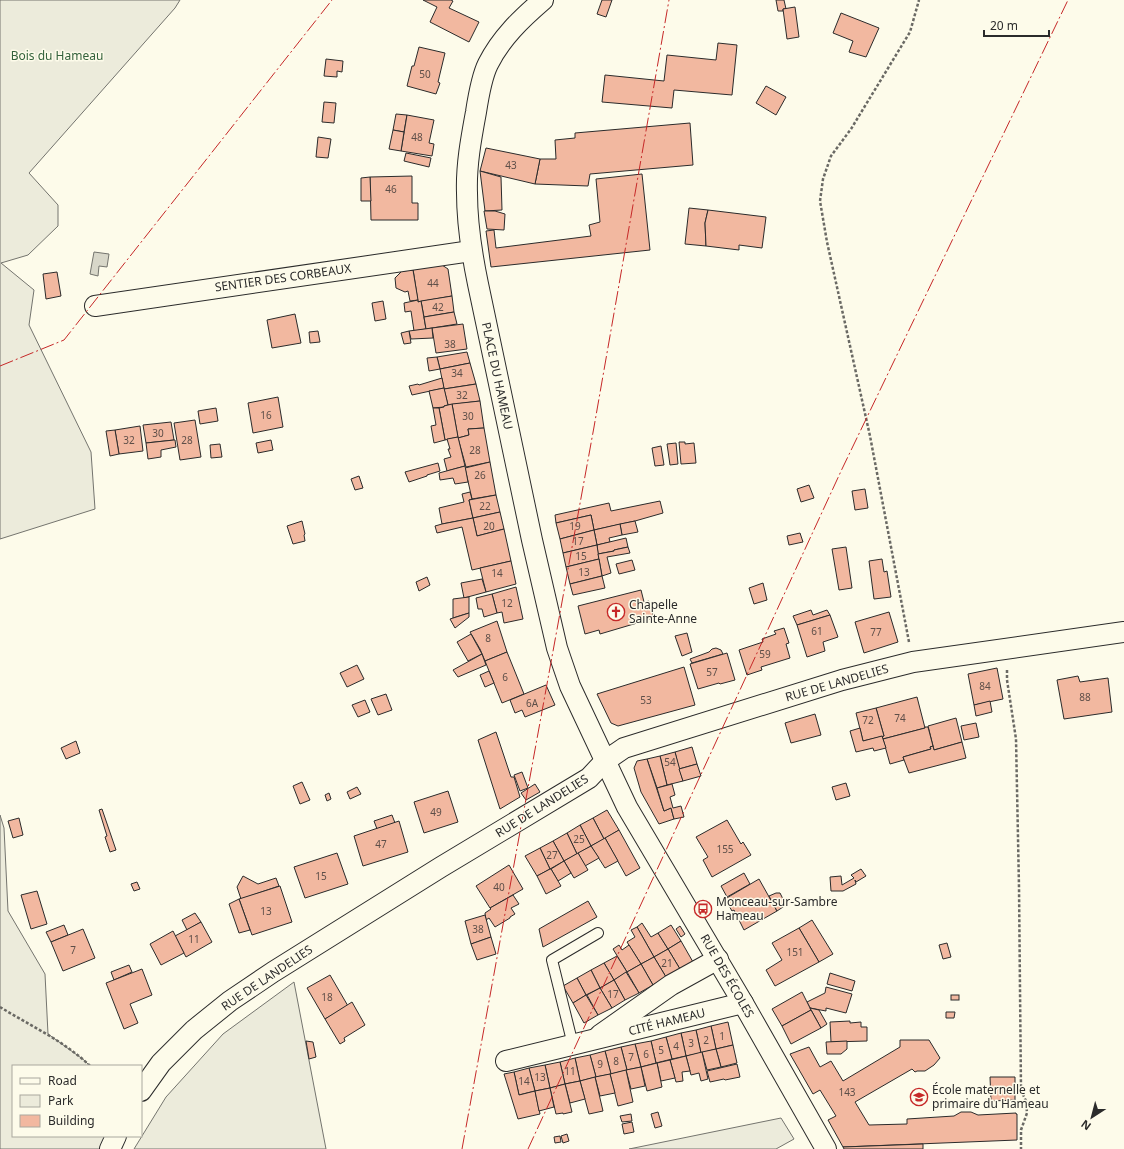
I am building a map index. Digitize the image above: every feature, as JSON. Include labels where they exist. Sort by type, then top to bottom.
[{"type":"street","name":"PLACE DU HAMEAU","points":[[543,0],[521,19],[501,42],[487,66],[479,95],[469,149],[466,193],[472,251],[510,438],[557,648],[570,686],[605,761]]},
{"type":"street","name":"SENTIER DES CORBEAUX","points":[[95,306],[472,251]]},
{"type":"street","name":"RUE DE LANDELIES","points":[[142,1091],[162,1064],[194,1030],[230,1001],[273,972],[435,871],[589,778],[605,761],[624,748],[842,680],[913,662],[1124,632]]},
{"type":"street","name":"RUE DES ÉCOLES","points":[[605,761],[627,807],[718,959],[826,1149]]},
{"type":"street","name":"CITÉ HAMEAU","points":[[582,1043],[671,985],[718,959]]},
{"type":"street","name":"CITÉ HAMEAU","points":[[506,1061],[743,1003]]},
{"type":"street","points":[[110,1149],[116,1137]]},
{"type":"lane","points":[[582,1043],[552,960],[598,933]]},
{"type":"path","points":[[913,662],[870,436],[820,201],[823,179],[831,156],[851,129],[910,32],[919,0]]},
{"type":"path","points":[[1006,649],[1007,680],[1016,739],[1021,1090],[1026,1101],[1027,1113],[1021,1130],[1022,1149]]},
{"type":"path","points":[[0,1007],[48,1034],[89,1065]]},
{"type":"green space","name":"Bois du Hameau","points":[[0,0],[180,0],[175,8],[29,173],[58,205],[58,226],[28,255],[1,263],[34,290],[29,325],[91,452],[95,509],[0,539]]},
{"type":"green space","points":[[0,815],[4,828],[8,911],[45,974],[48,1034],[89,1065],[12,1065],[12,1137],[116,1137],[110,1149],[0,1149]]},
{"type":"green space","points":[[294,982],[326,1149],[134,1149],[166,1097],[223,1034]]},
{"type":"green space","points":[[781,1118],[794,1139],[776,1149],[629,1149]]},
{"type":"shaded area","points":[[94,252],[109,254],[107,267],[99,266],[98,276],[90,274]]},
{"type":"building","points":[[423,0],[451,0],[453,1],[449,8],[479,22],[469,42],[430,22],[437,7]]},
{"type":"building","points":[[602,0],[612,0],[606,17],[597,14]]},
{"type":"building","points":[[776,0],[784,0],[786,9],[783,9],[783,11],[778,11]]},
{"type":"building","points":[[795,7],[799,37],[787,39],[783,9]]},
{"type":"building","points":[[841,13],[879,28],[866,57],[849,52],[853,41],[833,33]]},
{"type":"building","points":[[718,43],[737,45],[732,95],[674,90],[672,108],[602,102],[605,75],[664,81],[667,55],[716,60]]},
{"type":"building","points":[[419,47],[445,53],[438,82],[440,83],[436,94],[407,86]]},
{"type":"building","points":[[326,59],[343,61],[342,72],[337,71],[337,77],[324,76]]},
{"type":"building","points":[[766,86],[786,97],[776,115],[756,103]]},
{"type":"building","points":[[324,102],[336,103],[334,123],[322,122]]},
{"type":"building","points":[[396,114],[407,115],[404,132],[393,130]]},
{"type":"building","points":[[407,115],[434,120],[429,143],[434,144],[432,156],[401,151]]},
{"type":"building","points":[[690,123],[693,165],[590,174],[588,186],[535,184],[540,159],[556,159],[555,140],[575,138],[575,133]]},
{"type":"building","points":[[393,130],[404,132],[401,151],[389,149]]},
{"type":"building","points":[[318,137],[331,139],[328,158],[316,157]]},
{"type":"building","points":[[486,148],[540,159],[535,184],[480,171]]},
{"type":"building","points":[[406,153],[431,158],[429,167],[404,161]]},
{"type":"building","points":[[480,171],[501,177],[502,210],[485,211]]},
{"type":"building","points":[[642,174],[650,250],[491,267],[486,231],[494,230],[496,248],[591,236],[589,225],[600,222],[596,179]]},
{"type":"building","points":[[412,176],[412,203],[418,203],[418,220],[371,220],[370,177]]},
{"type":"building","points":[[370,177],[371,201],[361,201],[361,178]]},
{"type":"building","points":[[689,208],[708,210],[705,223],[706,246],[685,244]]},
{"type":"building","points":[[708,210],[766,217],[762,248],[739,245],[739,250],[706,246],[705,223]]},
{"type":"building","points":[[484,211],[495,211],[505,214],[504,230],[487,229]]},
{"type":"building","points":[[442,265],[448,269],[452,296],[418,302],[413,269]]},
{"type":"building","points":[[413,270],[418,300],[410,301],[408,291],[405,292],[396,288],[395,278],[402,271]]},
{"type":"building","points":[[57,272],[61,296],[46,299],[43,274]]},
{"type":"building","points":[[452,296],[454,312],[424,317],[421,301]]},
{"type":"building","points":[[418,300],[418,302],[421,301],[426,329],[414,331],[411,311],[405,312],[404,303]]},
{"type":"building","points":[[383,301],[386,319],[375,321],[372,303]]},
{"type":"building","points":[[454,312],[457,324],[426,329],[424,317]]},
{"type":"building","points":[[295,314],[301,343],[272,348],[267,320]]},
{"type":"building","points":[[463,324],[467,349],[436,353],[432,328]]},
{"type":"building","points":[[432,328],[433,338],[411,339],[409,331]]},
{"type":"building","points":[[318,331],[320,342],[310,343],[309,332]]},
{"type":"building","points":[[409,331],[411,343],[404,344],[401,333]]},
{"type":"building","points":[[467,352],[470,363],[440,369],[437,357]]},
{"type":"building","points":[[437,357],[440,369],[429,371],[427,358]]},
{"type":"building","points":[[470,363],[476,384],[444,389],[440,369]]},
{"type":"building","points":[[442,378],[444,388],[412,395],[409,386],[419,385]]},
{"type":"building","points":[[476,384],[480,401],[448,405],[444,389]]},
{"type":"building","points":[[444,388],[448,405],[433,408],[429,391]]},
{"type":"building","points":[[278,397],[283,427],[253,433],[248,403]]},
{"type":"building","points":[[480,401],[484,428],[468,429],[469,435],[458,438],[452,404]]},
{"type":"building","points":[[452,404],[458,437],[445,440],[439,408]]},
{"type":"building","points":[[216,408],[218,421],[200,424],[198,411]]},
{"type":"building","points":[[433,408],[439,408],[445,440],[434,443],[431,426],[436,425]]},
{"type":"building","points":[[195,420],[201,457],[180,460],[174,423]]},
{"type":"building","points":[[171,422],[174,440],[146,443],[143,425]]},
{"type":"building","points":[[140,426],[143,451],[119,454],[115,430]]},
{"type":"building","points":[[484,428],[490,462],[466,467],[458,438],[469,435],[468,429]]},
{"type":"building","points":[[115,430],[119,454],[110,456],[106,431]]},
{"type":"building","points":[[458,437],[465,466],[447,471],[444,459],[451,457],[447,439]]},
{"type":"building","points":[[175,440],[176,447],[161,450],[161,457],[148,459],[146,443]]},
{"type":"building","points":[[271,440],[273,450],[258,453],[256,443]]},
{"type":"building","points":[[679,442],[685,442],[685,444],[694,443],[696,463],[681,464]]},
{"type":"building","points":[[676,443],[678,464],[670,465],[667,444]]},
{"type":"building","points":[[220,444],[222,457],[211,458],[210,445]]},
{"type":"building","points":[[661,446],[664,465],[655,466],[652,448]]},
{"type":"building","points":[[490,462],[496,495],[472,499],[465,468]]},
{"type":"building","points":[[438,463],[440,471],[409,482],[405,472]]},
{"type":"building","points":[[465,466],[468,482],[455,484],[453,478],[440,480],[439,473]]},
{"type":"building","points":[[359,476],[363,488],[355,490],[351,479]]},
{"type":"building","points":[[809,485],[814,498],[801,502],[797,489]]},
{"type":"building","points":[[865,489],[868,508],[855,510],[852,491]]},
{"type":"building","points":[[470,492],[472,499],[469,500],[473,518],[442,524],[439,508],[464,502],[462,494]]},
{"type":"building","points":[[496,495],[500,512],[473,518],[469,500]]},
{"type":"building","points":[[660,501],[663,513],[594,530],[591,515],[556,523],[555,515],[609,503],[611,511]]},
{"type":"building","points":[[500,512],[504,529],[477,536],[473,518]]},
{"type":"building","points":[[591,515],[594,530],[560,539],[556,523]]},
{"type":"building","points":[[473,518],[477,536],[504,529],[511,561],[472,570],[462,527],[437,533],[435,526]]},
{"type":"building","points":[[302,521],[305,541],[293,544],[287,526]]},
{"type":"building","points":[[635,521],[638,532],[622,535],[620,524]]},
{"type":"building","points":[[620,524],[622,535],[609,538],[610,542],[597,545],[594,530]]},
{"type":"building","points":[[594,530],[597,545],[563,553],[560,539]]},
{"type":"building","points":[[800,533],[803,542],[789,545],[787,536]]},
{"type":"building","points":[[626,538],[628,547],[598,554],[597,545]]},
{"type":"building","points":[[597,545],[599,559],[566,567],[563,553]]},
{"type":"building","points":[[628,547],[630,553],[607,557],[611,573],[602,576],[598,554]]},
{"type":"building","points":[[846,547],[852,588],[839,590],[832,549]]},
{"type":"building","points":[[599,559],[602,576],[570,584],[566,567]]},
{"type":"building","points":[[882,559],[884,572],[887,571],[891,597],[874,599],[869,561]]},
{"type":"building","points":[[632,560],[635,570],[619,574],[616,564]]},
{"type":"building","points":[[511,561],[516,584],[486,592],[480,568]]},
{"type":"building","points":[[602,576],[605,588],[573,595],[570,584]]},
{"type":"building","points":[[427,577],[430,585],[419,591],[416,582]]},
{"type":"building","points":[[482,579],[486,592],[464,598],[461,583]]},
{"type":"building","points":[[763,583],[767,600],[754,604],[749,588]]},
{"type":"building","points":[[516,587],[523,619],[504,623],[502,612],[497,613],[492,594]]},
{"type":"building","name":"Chapelle Sainte-Anne","points":[[641,590],[644,602],[649,601],[654,618],[600,634],[599,630],[585,634],[578,606]]},
{"type":"building","points":[[492,594],[497,613],[484,617],[482,609],[478,609],[476,598]]},
{"type":"building","points":[[469,597],[469,613],[453,618],[453,599]]},
{"type":"building","points":[[811,610],[813,615],[827,610],[830,615],[797,625],[793,616]]},
{"type":"building","points":[[889,612],[898,642],[864,653],[855,622]]},
{"type":"building","points":[[469,613],[469,617],[455,628],[450,619]]},
{"type":"building","points":[[830,615],[838,637],[823,642],[825,651],[807,657],[797,625]]},
{"type":"building","points":[[497,621],[507,652],[485,661],[470,632]]},
{"type":"building","points":[[784,628],[789,643],[786,644],[790,658],[761,667],[762,670],[747,675],[739,650],[763,642],[762,639],[776,634],[774,631]]},
{"type":"building","points":[[687,633],[692,652],[682,656],[675,636]]},
{"type":"building","points":[[471,634],[482,654],[468,661],[457,642]]},
{"type":"building","points":[[716,648],[721,650],[723,654],[692,663],[690,659]]},
{"type":"building","points":[[507,652],[524,694],[502,703],[485,661]]},
{"type":"building","points":[[727,653],[735,680],[698,689],[690,664]]},
{"type":"building","points":[[482,654],[486,665],[458,677],[453,670]]},
{"type":"building","points":[[357,665],[364,679],[347,687],[340,673]]},
{"type":"building","points":[[684,667],[695,705],[618,726],[611,723],[597,694]]},
{"type":"building","points":[[997,668],[1003,699],[974,705],[968,674]]},
{"type":"building","points":[[489,671],[494,683],[485,687],[480,675]]},
{"type":"building","points":[[1078,676],[1080,682],[1108,678],[1112,712],[1064,719],[1057,680]]},
{"type":"building","points":[[546,685],[555,705],[525,717],[522,710],[515,713],[510,700]]},
{"type":"building","points":[[386,694],[392,710],[378,715],[371,699]]},
{"type":"building","points":[[917,697],[925,728],[883,739],[882,736],[884,736],[876,708]]},
{"type":"building","points":[[365,700],[370,712],[358,717],[352,705]]},
{"type":"building","points":[[990,701],[992,712],[976,716],[974,705]]},
{"type":"building","points":[[876,708],[884,736],[863,741],[856,713]]},
{"type":"building","points":[[815,714],[821,735],[791,743],[785,723]]},
{"type":"building","points":[[956,718],[962,742],[934,750],[928,726]]},
{"type":"building","points":[[976,723],[979,737],[964,740],[961,726]]},
{"type":"building","points":[[928,727],[933,746],[930,747],[931,749],[903,757],[904,760],[890,764],[883,739]]},
{"type":"building","points":[[860,728],[863,741],[882,736],[886,748],[874,751],[873,748],[856,752],[850,731]]},
{"type":"building","points":[[496,732],[511,777],[514,777],[520,797],[500,809],[478,740]]},
{"type":"building","points":[[76,741],[80,753],[66,759],[61,748]]},
{"type":"building","points":[[962,742],[966,758],[909,773],[903,757],[931,749],[930,747],[933,746],[934,750]]},
{"type":"building","points":[[692,747],[697,764],[679,769],[675,752]]},
{"type":"building","points":[[675,752],[683,781],[667,785],[660,756]]},
{"type":"building","points":[[660,756],[667,785],[657,788],[647,759]]},
{"type":"building","points":[[647,759],[664,811],[671,808],[674,819],[659,824],[641,792],[634,768],[637,761]]},
{"type":"building","points":[[697,764],[701,776],[683,781],[679,769]]},
{"type":"building","points":[[522,772],[528,788],[520,791],[514,775]]},
{"type":"building","points":[[302,782],[310,800],[300,804],[293,786]]},
{"type":"building","points":[[846,783],[850,796],[836,800],[832,787]]},
{"type":"building","points":[[535,784],[540,792],[526,800],[521,793]]},
{"type":"building","points":[[672,784],[675,795],[670,797],[673,808],[681,806],[684,817],[674,819],[671,808],[664,811],[657,788]]},
{"type":"building","points":[[357,787],[361,794],[350,799],[347,792]]},
{"type":"building","points":[[448,791],[458,822],[424,833],[414,802]]},
{"type":"building","points":[[329,793],[331,799],[327,801],[325,795]]},
{"type":"building","points":[[102,809],[116,850],[110,852],[99,810]]},
{"type":"building","points":[[607,810],[619,830],[604,839],[593,818]]},
{"type":"building","points":[[392,815],[395,823],[377,829],[374,821]]},
{"type":"building","points":[[19,818],[23,835],[13,838],[8,821]]},
{"type":"building","points":[[593,818],[604,839],[591,846],[580,825]]},
{"type":"building","points":[[727,820],[741,844],[743,842],[751,855],[712,877],[703,860],[708,857],[696,837]]},
{"type":"building","points":[[399,821],[408,852],[363,866],[354,836]]},
{"type":"building","points":[[580,825],[591,846],[577,854],[567,833]]},
{"type":"building","points":[[619,830],[640,868],[626,876],[605,838]]},
{"type":"building","points":[[567,833],[577,854],[564,861],[553,841]]},
{"type":"building","points":[[605,838],[618,861],[605,868],[591,846]]},
{"type":"building","points":[[553,841],[564,861],[550,869],[540,848]]},
{"type":"building","points":[[591,846],[599,858],[585,866],[578,853]]},
{"type":"building","points":[[540,848],[550,869],[537,876],[525,856]]},
{"type":"building","points":[[337,853],[348,884],[305,898],[294,867]]},
{"type":"building","points":[[578,853],[588,870],[574,878],[564,861]]},
{"type":"building","points":[[564,861],[571,873],[558,881],[551,869]]},
{"type":"building","points":[[509,865],[523,889],[490,908],[476,886]]},
{"type":"building","points":[[550,869],[561,886],[546,894],[537,876]]},
{"type":"building","points":[[861,869],[866,876],[856,882],[855,880],[856,884],[843,891],[831,891],[830,877],[841,876],[842,885],[854,878],[851,875]]},
{"type":"building","points":[[744,873],[750,884],[727,897],[721,886]]},
{"type":"building","points":[[243,876],[258,884],[276,878],[279,886],[241,899],[237,887]]},
{"type":"building","points":[[759,879],[777,911],[744,930],[734,910],[732,911],[725,899]]},
{"type":"building","points":[[137,882],[140,889],[134,891],[131,884]]},
{"type":"building","points":[[280,886],[292,922],[252,935],[239,899]]},
{"type":"building","points":[[37,891],[47,924],[31,929],[21,895]]},
{"type":"building","points":[[780,893],[786,905],[777,911],[769,896]]},
{"type":"building","points":[[513,895],[519,904],[511,908],[515,914],[495,927],[489,918],[486,920],[485,913],[491,909],[490,908]]},
{"type":"building","points":[[239,899],[250,930],[239,933],[229,904]]},
{"type":"building","points":[[588,901],[597,917],[543,947],[539,929]]},
{"type":"building","points":[[195,913],[201,922],[187,930],[182,920]]},
{"type":"building","points":[[485,915],[491,937],[471,944],[465,921]]},
{"type":"building","points":[[812,920],[833,954],[819,962],[799,928]]},
{"type":"building","points":[[201,922],[212,942],[186,957],[175,936]]},
{"type":"building","points":[[642,923],[651,937],[658,933],[668,949],[654,957],[637,927]]},
{"type":"building","points":[[64,925],[68,935],[51,942],[46,932]]},
{"type":"building","points":[[671,925],[681,941],[668,949],[658,933]]},
{"type":"building","points":[[680,926],[685,934],[681,937],[676,929]]},
{"type":"building","points":[[637,927],[654,957],[641,964],[627,942],[635,937],[631,930]]},
{"type":"building","points":[[799,928],[819,962],[775,986],[766,970],[782,960],[772,943]]},
{"type":"building","points":[[83,929],[95,958],[63,971],[51,942]]},
{"type":"building","points":[[173,931],[184,953],[161,965],[150,944]]},
{"type":"building","points":[[491,937],[496,954],[477,960],[471,944]]},
{"type":"building","points":[[681,941],[693,962],[680,969],[668,949]]},
{"type":"building","points":[[947,943],[951,957],[943,959],[939,945]]},
{"type":"building","points":[[619,945],[622,950],[629,945],[641,964],[627,972],[613,949]]},
{"type":"building","points":[[668,949],[680,969],[666,977],[654,957]]},
{"type":"building","points":[[617,956],[627,972],[614,980],[604,963]]},
{"type":"building","points":[[654,957],[666,977],[653,985],[641,964]]},
{"type":"building","points":[[604,963],[614,980],[600,988],[591,970]]},
{"type":"building","points":[[641,964],[653,985],[639,993],[627,972]]},
{"type":"building","points":[[129,965],[132,972],[114,980],[111,972]]},
{"type":"building","points":[[142,969],[152,995],[130,1004],[138,1023],[124,1029],[106,983]]},
{"type":"building","points":[[591,970],[600,988],[586,995],[577,978]]},
{"type":"building","points":[[626,972],[639,993],[625,1000],[614,980]]},
{"type":"building","points":[[830,973],[855,981],[852,991],[827,984]]},
{"type":"building","points":[[330,975],[348,1006],[325,1019],[307,988]]},
{"type":"building","points":[[577,978],[586,995],[573,1003],[563,986]]},
{"type":"building","points":[[614,980],[625,1000],[612,1008],[600,988]]},
{"type":"building","points":[[826,987],[852,994],[846,1013],[826,1008],[826,1011],[810,1008],[807,1002],[825,993]]},
{"type":"building","points":[[600,988],[612,1008],[598,1015],[587,995]]},
{"type":"building","points":[[802,992],[811,1010],[782,1026],[772,1009]]},
{"type":"building","points":[[586,995],[598,1015],[584,1023],[573,1003]]},
{"type":"building","points":[[951,995],[959,995],[959,1000],[951,1000]]},
{"type":"building","points":[[352,1002],[365,1025],[344,1038],[345,1041],[340,1044],[325,1019]]},
{"type":"building","points":[[810,1008],[819,1010],[827,1024],[821,1028]]},
{"type":"building","points":[[811,1010],[821,1028],[791,1044],[782,1026]]},
{"type":"building","points":[[946,1012],[955,1012],[954,1018],[946,1018]]},
{"type":"building","points":[[850,1021],[850,1023],[861,1022],[861,1027],[867,1027],[867,1041],[831,1042],[830,1022]]},
{"type":"building","points":[[728,1022],[733,1045],[716,1049],[711,1026]]},
{"type":"building","points":[[711,1026],[716,1049],[701,1053],[696,1030]]},
{"type":"building","points":[[696,1030],[701,1053],[686,1056],[681,1033]]},
{"type":"building","points":[[681,1033],[686,1056],[672,1059],[666,1037]]},
{"type":"building","points":[[666,1037],[672,1059],[656,1063],[651,1041]]},
{"type":"building","points":[[900,1040],[929,1040],[940,1058],[934,1065],[925,1071],[915,1072],[912,1069],[855,1102],[869,1125],[907,1124],[907,1119],[954,1116],[961,1112],[971,1112],[978,1115],[1016,1113],[1017,1140],[843,1147],[828,1120],[836,1116],[820,1090],[813,1094],[790,1054],[809,1047],[820,1067],[831,1061],[843,1081],[900,1047]]},
{"type":"building","points":[[306,1041],[313,1042],[316,1057],[309,1059]]},
{"type":"building","points":[[651,1041],[656,1063],[641,1067],[635,1044]]},
{"type":"building","points":[[847,1041],[847,1049],[841,1054],[827,1054],[826,1042]]},
{"type":"building","points":[[635,1044],[641,1067],[627,1070],[621,1047]]},
{"type":"building","points":[[733,1045],[737,1063],[721,1067],[716,1049]]},
{"type":"building","points":[[621,1047],[627,1070],[611,1074],[605,1051]]},
{"type":"building","points":[[716,1049],[721,1067],[707,1070],[702,1052]]},
{"type":"building","points":[[605,1051],[611,1074],[596,1077],[590,1055]]},
{"type":"building","points":[[702,1052],[708,1079],[701,1081],[699,1073],[691,1075],[686,1056]]},
{"type":"building","points":[[590,1055],[596,1077],[580,1081],[575,1058]]},
{"type":"building","points":[[686,1056],[690,1071],[682,1072],[683,1081],[676,1082],[670,1060]]},
{"type":"building","points":[[575,1058],[580,1081],[565,1084],[560,1062]]},
{"type":"building","points":[[670,1060],[675,1078],[661,1081],[657,1063]]},
{"type":"building","points":[[560,1062],[565,1084],[550,1088],[545,1065]]},
{"type":"building","points":[[657,1063],[662,1087],[647,1091],[641,1067]]},
{"type":"building","points":[[737,1064],[740,1077],[710,1082],[707,1071]]},
{"type":"building","points":[[545,1065],[550,1088],[535,1091],[529,1068]]},
{"type":"building","points":[[641,1067],[645,1086],[631,1089],[626,1070]]},
{"type":"building","points":[[529,1068],[535,1091],[519,1095],[514,1072]]},
{"type":"building","points":[[626,1070],[633,1102],[618,1106],[610,1074]]},
{"type":"building","points":[[514,1072],[519,1095],[535,1091],[540,1114],[518,1119],[504,1074]]},
{"type":"building","points":[[610,1074],[615,1093],[600,1096],[595,1077]]},
{"type":"building","points":[[595,1077],[603,1111],[589,1114],[580,1081]]},
{"type":"building","points":[[990,1077],[1015,1077],[1015,1100],[991,1101]]},
{"type":"building","points":[[580,1081],[585,1099],[570,1103],[565,1084]]},
{"type":"building","points":[[565,1084],[572,1112],[556,1114],[550,1088]]},
{"type":"building","points":[[550,1088],[554,1107],[539,1111],[535,1091]]},
{"type":"building","points":[[658,1112],[662,1126],[655,1128],[651,1114]]},
{"type":"building","points":[[631,1114],[632,1121],[622,1122],[620,1116]]},
{"type":"building","points":[[632,1122],[634,1132],[624,1134],[622,1124]]},
{"type":"building","points":[[567,1134],[569,1141],[563,1143],[561,1136]]},
{"type":"building","points":[[560,1136],[561,1142],[555,1143],[554,1137]]},
{"type":"building","points":[[923,1144],[923,1149],[844,1149],[843,1147]]},
{"type":"power","points":[[0,366],[64,340],[332,0]]},
{"type":"power","points":[[462,1149],[594,427],[669,0]]},
{"type":"power","points":[[528,1149],[842,469],[1068,0]]},
{"type":"place","name":"Chapelle Sainte-Anne","points":[[616,612]]},
{"type":"place","name":"Monceau-sur-Sambre Hameau","points":[[703,909]]},
{"type":"place","name":"École maternelle et primaire du Hameau","points":[[919,1097]]}]
